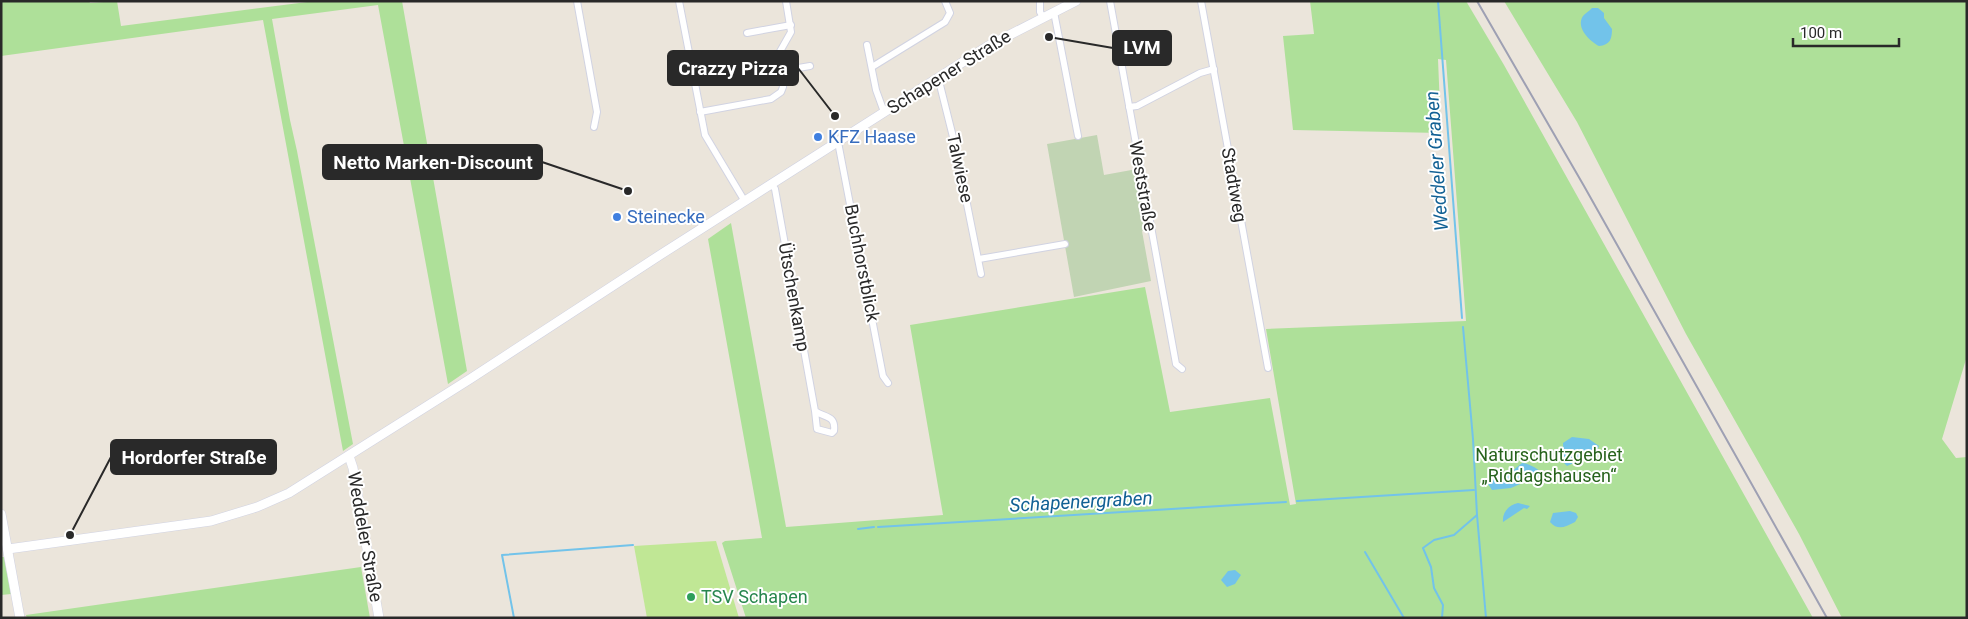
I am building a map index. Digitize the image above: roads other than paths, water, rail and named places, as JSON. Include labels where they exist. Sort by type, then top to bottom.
[{"type":"street","points":[[577,1],[597,112],[594,127]]},
{"type":"street","points":[[679,1],[700,112],[708,142],[744,200]]},
{"type":"street","points":[[700,112],[771,99],[781,92],[783,87],[778,55],[791,32],[786,1]]},
{"type":"street","points":[[872,67],[945,22],[950,13],[945,1]]},
{"type":"street","points":[[1040,1],[1040,12],[1043,17]]},
{"type":"street","name":"Schapener Straße","points":[[8,549],[175,527],[226,517],[273,501],[349,456],[744,200],[996,41],[1076,1]]},
{"type":"street","name":"Weststraße","points":[[1110,1],[1176,364],[1182,369]]},
{"type":"street","name":"Stadtweg","points":[[1201,1],[1268,368]]},
{"type":"street","points":[[1054,12],[1078,136]]},
{"type":"street","points":[[747,33],[791,25]]},
{"type":"street","points":[[867,45],[876,90],[884,112]]},
{"type":"street","points":[[781,71],[810,66]]},
{"type":"street","points":[[1129,107],[1137,106],[1200,73],[1214,69]]},
{"type":"street","name":"Talwiese","points":[[937,78],[956,149],[981,274]]},
{"type":"street","name":"Buchhorstblick","points":[[838,142],[884,376],[888,382]]},
{"type":"street","name":"Ütschenkamp","points":[[771,183],[775,189],[815,411]]},
{"type":"street","points":[[978,259],[1065,244]]},
{"type":"street","name":"Weddeler Straße","points":[[349,456],[353,468],[380,618]]},
{"type":"street","points":[[1,514],[20,618]]},
{"type":"water","points":[[1592,8],[1598,8],[1604,13],[1604,18],[1612,29],[1610,41],[1599,46],[1588,38],[1581,25],[1583,16]]},
{"type":"water","points":[[1572,437],[1589,439],[1599,446],[1596,453],[1567,466],[1564,463],[1563,443]]},
{"type":"water","points":[[1522,463],[1539,470],[1543,474],[1511,488],[1492,490],[1486,481],[1487,479],[1502,477]]},
{"type":"water","points":[[1518,503],[1530,506],[1503,522],[1507,510],[1512,505]]},
{"type":"water","points":[[1570,511],[1576,513],[1578,517],[1575,522],[1565,527],[1559,527],[1550,522],[1553,513]]},
{"type":"water","points":[[1235,570],[1241,575],[1235,584],[1227,587],[1221,580],[1228,571]]},
{"type":"waterway","name":"Weddeler Graben","points":[[1438,1],[1462,318]]},
{"type":"waterway","name":"Weddeler Graben","points":[[1463,327],[1486,618]]},
{"type":"waterway","name":"Schapenergraben","points":[[1297,501],[1474,490]]},
{"type":"waterway","name":"Schapenergraben","points":[[878,527],[1286,502]]},
{"type":"waterway","points":[[1442,618],[1443,605],[1434,588],[1431,567],[1423,548],[1434,540],[1454,535],[1477,515]]},
{"type":"waterway","name":"Schapenergraben","points":[[858,529],[874,527]]},
{"type":"waterway","name":"Schapenergraben","points":[[514,618],[502,555],[633,545]]},
{"type":"waterway","points":[[1365,552],[1404,618]]},
{"type":"railway","points":[[1477,1],[1584,186],[1827,618]]},
{"type":"place","name":"LVM","points":[[1049,37]]},
{"type":"place","name":"Crazzy Pizza","points":[[835,116]]},
{"type":"place","name":"KFZ Haase","points":[[818,137]]},
{"type":"place","name":"Netto Marken-Discount","points":[[628,191]]},
{"type":"place","name":"Steinecke","points":[[617,217]]},
{"type":"place","name":"Hordorfer Straße","points":[[70,535]]},
{"type":"place","name":"TSV Schapen","points":[[691,597]]},
{"type":"park label","name":"Naturschutzgebiet „Riddagshausen“","points":[[1549,465]]}]
